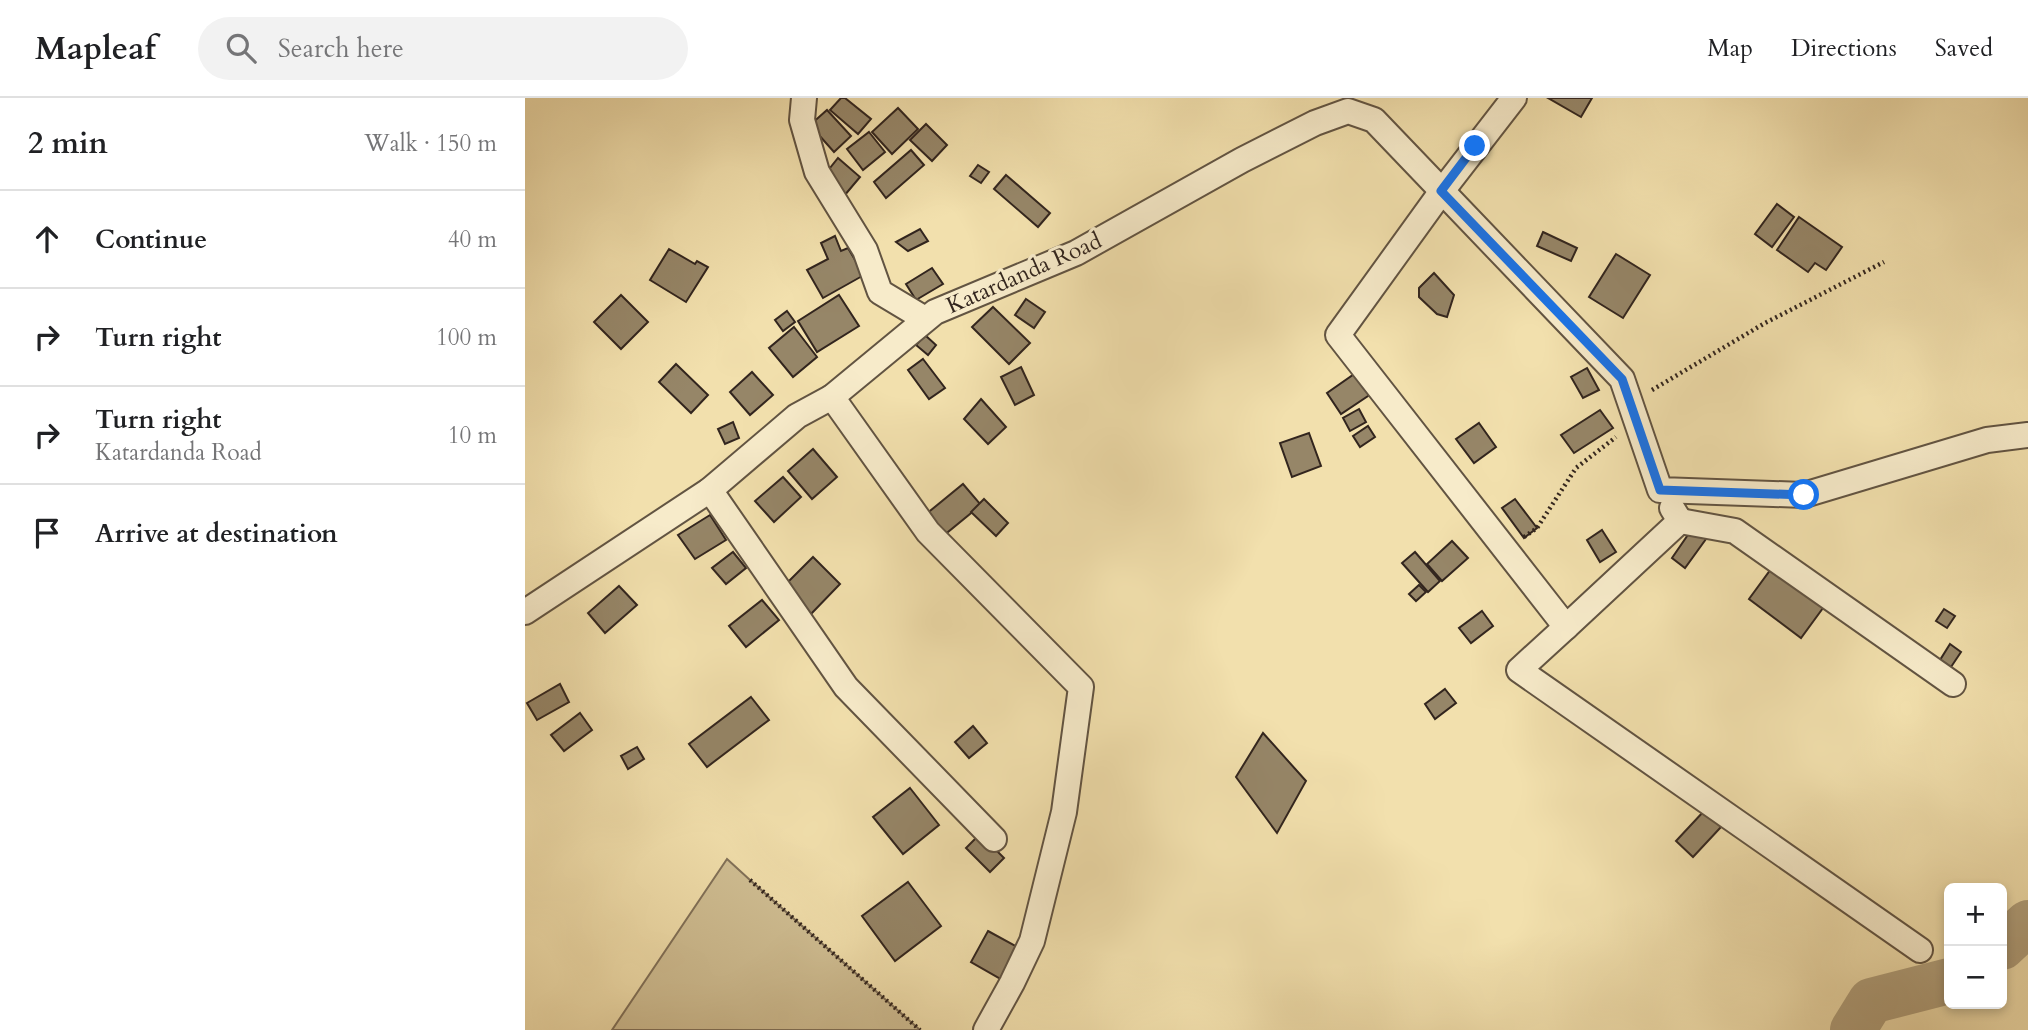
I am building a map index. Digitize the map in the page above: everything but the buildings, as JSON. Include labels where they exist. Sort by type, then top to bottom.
[{"type":"street","points":[[803,98],[802,120],[817,172],[865,250],[880,292],[925,319]]},
{"type":"street","points":[[1514,98],[1441,191],[1338,335],[1566,626]]},
{"type":"street","name":"Katardanda Road","points":[[525,612],[710,490],[797,416],[832,397],[935,312],[1076,253],[1242,160],[1315,123],[1342,104],[1374,120],[1622,379],[1660,490],[1680,521]]},
{"type":"street","points":[[832,397],[928,532],[1081,687],[1064,812],[1032,941],[986,1030]]},
{"type":"street","points":[[1660,490],[1804,495],[1987,440],[2028,435]]},
{"type":"street","points":[[710,490],[846,687],[994,839]]},
{"type":"street","points":[[1920,950],[1519,670],[1680,521],[1735,531],[1953,684]]},
{"type":"path","points":[[1506,549],[1537,528],[1576,468],[1633,412],[1765,323],[1884,262]]},
{"type":"path","points":[[750,880],[920,1030]]},
{"type":"shaded area","points":[[727,859],[750,880],[920,1030],[612,1030]]},
{"type":"waterway","points":[[2003,946],[2028,923]]},
{"type":"waterway","points":[[1853,1030],[1871,1001],[1944,982]]},
{"type":"route","points":[[1475,146],[1441,191],[1622,379],[1660,490],[1804,495]]}]
